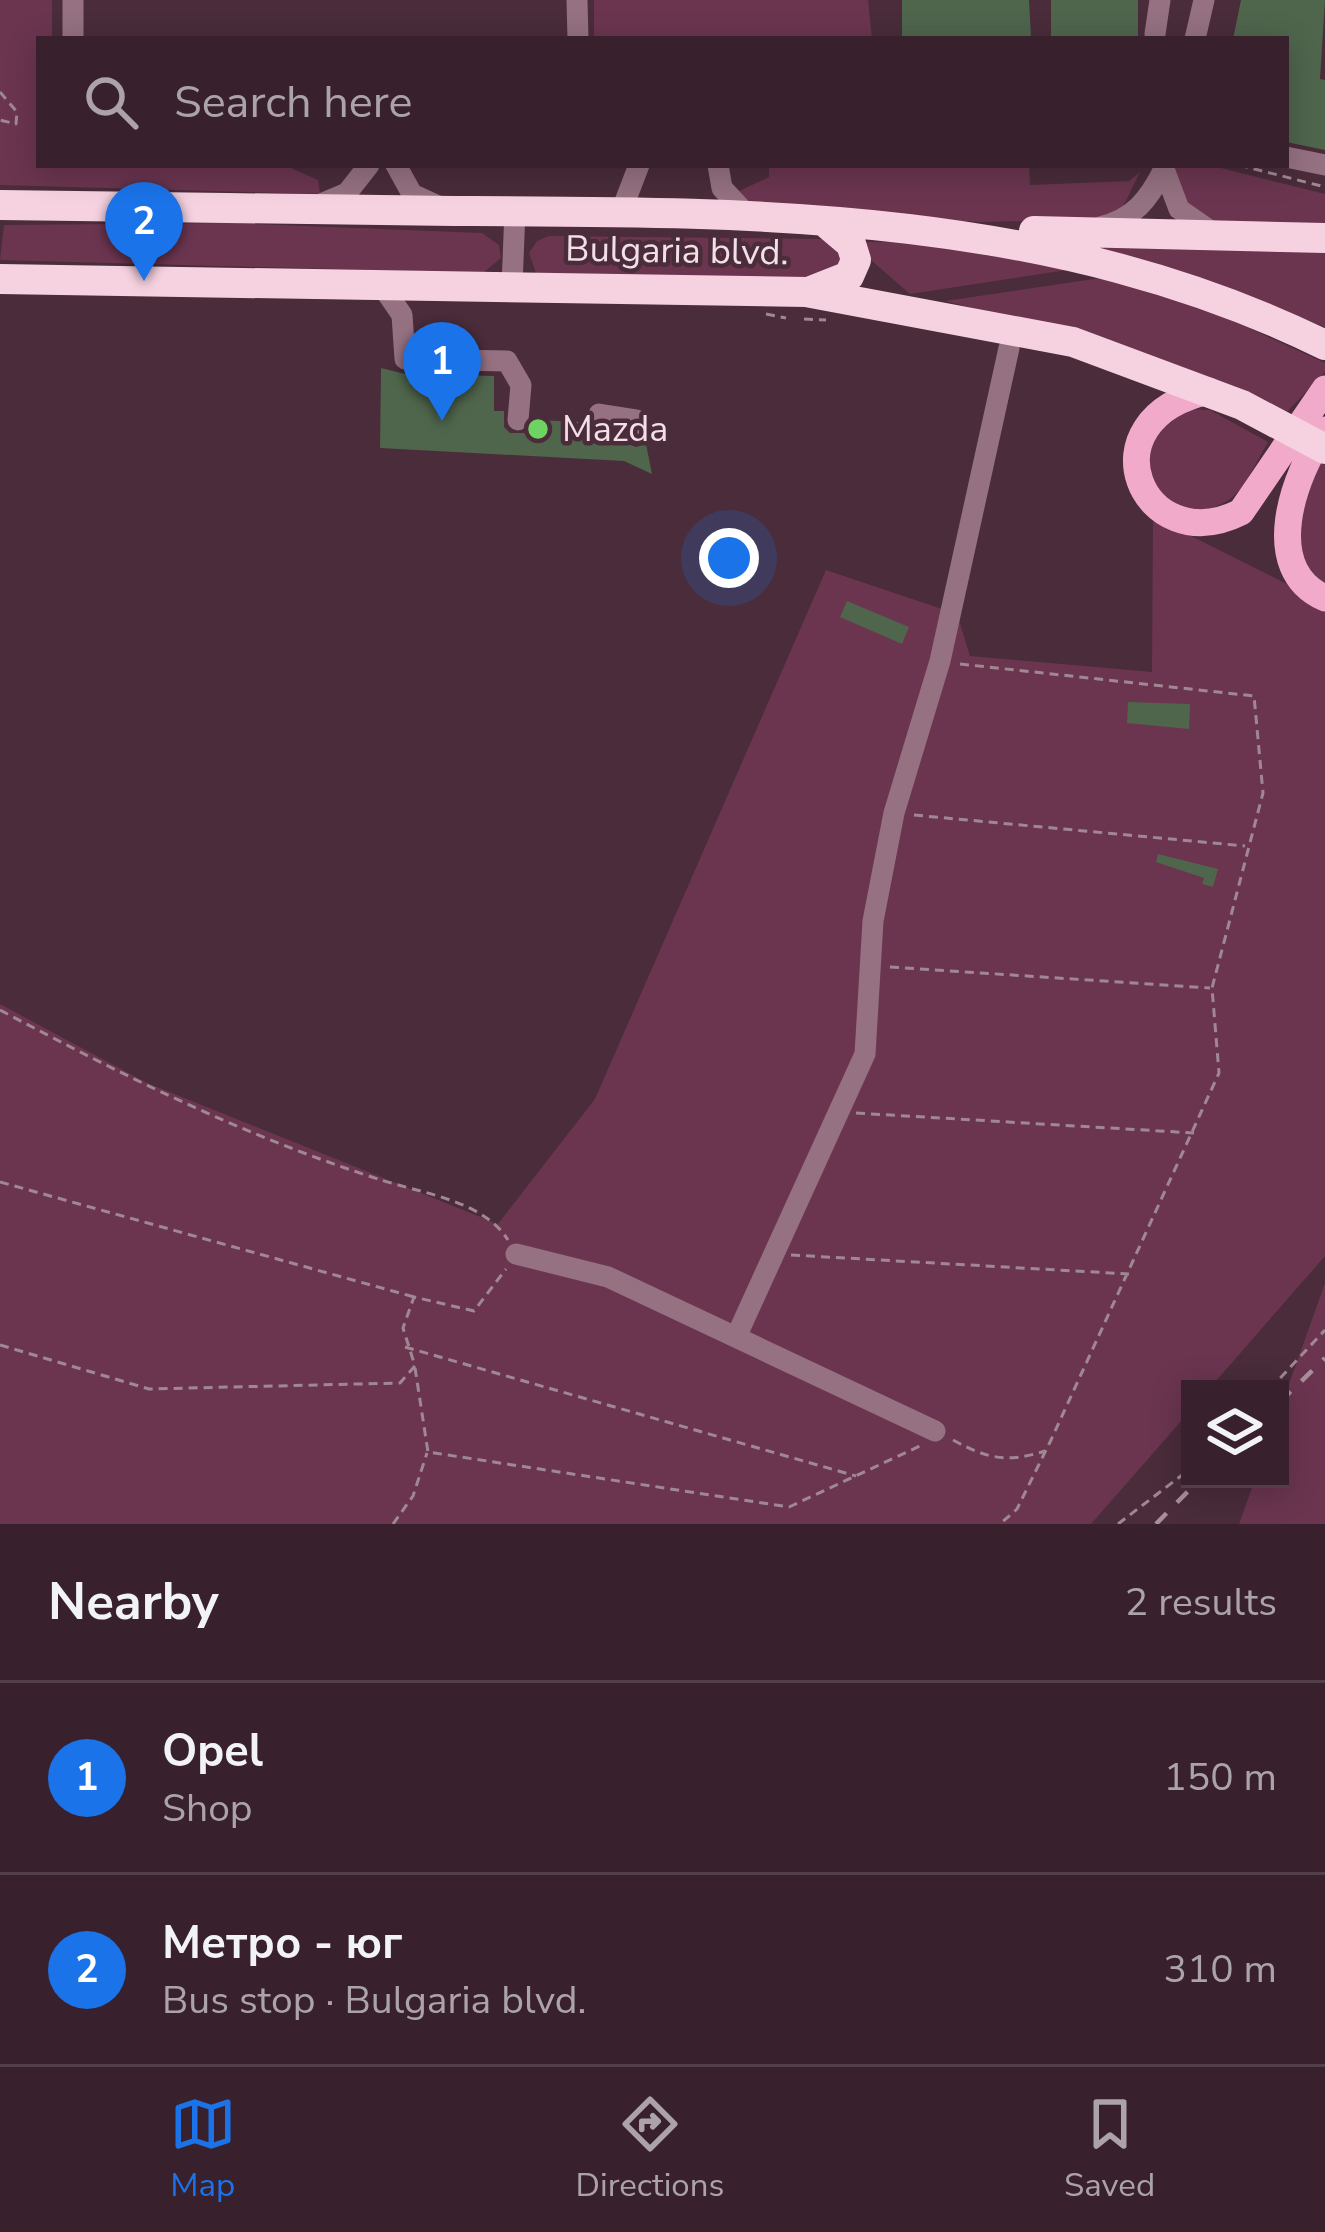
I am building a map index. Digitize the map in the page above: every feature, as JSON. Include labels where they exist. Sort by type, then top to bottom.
[{"type":"highway","name":"Bulgaria blvd.","points":[[8,209],[621,212],[950,230],[1066,252],[1206,295],[1325,345]]},
{"type":"highway","points":[[805,306],[854,269],[851,244],[825,222]]},
{"type":"highway","points":[[950,230],[1325,238]]},
{"type":"highway","points":[[0,265],[34,280]]},
{"type":"highway","name":"Bulgaria blvd.","points":[[0,279],[512,286],[983,322],[1057,338],[1209,391],[1325,449]]},
{"type":"main road","points":[[1209,391],[1167,404],[1152,416],[1136,449],[1143,490],[1154,505],[1185,521],[1225,520],[1241,512],[1325,389]]},
{"type":"main road","points":[[1325,430],[1304,469],[1287,539],[1300,581],[1325,598]]},
{"type":"street","points":[[73,0],[74,36]]},
{"type":"street","points":[[577,0],[578,36]]},
{"type":"street","points":[[1155,34],[1160,0]]},
{"type":"street","points":[[1196,36],[1204,0]]},
{"type":"street","points":[[1289,158],[1325,165]]},
{"type":"street","points":[[290,210],[347,193],[368,168]]},
{"type":"street","points":[[397,168],[412,194],[466,211]]},
{"type":"street","points":[[621,212],[638,168]]},
{"type":"street","points":[[719,168],[722,188],[748,216]]},
{"type":"street","points":[[1082,232],[1131,215],[1163,168]]},
{"type":"street","points":[[1164,168],[1179,209],[1215,234]]},
{"type":"street","points":[[512,286],[515,210]]},
{"type":"street","points":[[380,283],[402,315],[405,359],[507,361],[520,385],[518,420]]},
{"type":"street","points":[[402,315],[430,284]]},
{"type":"street","points":[[983,322],[1010,348]]},
{"type":"street","points":[[1010,348],[1028,339],[1057,338]]},
{"type":"street","points":[[737,1335],[865,1054],[870,966],[894,813],[940,661],[1010,348]]},
{"type":"street","points":[[599,414],[637,420],[637,432]]},
{"type":"street","points":[[516,1254],[608,1277],[935,1431]]},
{"type":"path","points":[[0,92],[17,112],[16,124],[0,120]]},
{"type":"path","points":[[1251,168],[1325,187]]},
{"type":"path","points":[[805,306],[821,320]]},
{"type":"path","points":[[767,316],[786,318]]},
{"type":"path","points":[[940,661],[1254,696],[1263,793],[1245,846],[1212,988],[1219,1073],[1196,1133],[1046,1451],[1017,1509],[1000,1524]]},
{"type":"path","points":[[894,813],[1245,846]]},
{"type":"path","points":[[870,966],[1212,988]]},
{"type":"path","points":[[0,1010],[172,1102],[238,1130],[482,1213],[516,1254],[474,1310],[0,1182]]},
{"type":"path","points":[[838,1112],[1196,1133]]},
{"type":"path","points":[[771,1254],[1131,1274]]},
{"type":"path","points":[[393,1524],[413,1496],[428,1452],[415,1366],[403,1328],[414,1297]]},
{"type":"path","points":[[1278,1380],[1325,1330]]},
{"type":"path","points":[[0,1345],[148,1388],[400,1382],[415,1366]]},
{"type":"path","points":[[405,1346],[857,1477]]},
{"type":"path","points":[[428,1452],[789,1507],[930,1440],[935,1431],[984,1457],[1012,1462],[1046,1451]]},
{"type":"path","points":[[1118,1524],[1181,1475]]},
{"type":"shaded area","points":[[0,0],[52,0],[52,36],[36,36],[36,168],[291,168],[318,180],[320,194],[0,185]]},
{"type":"shaded area","points":[[594,0],[868,0],[872,36],[594,36]]},
{"type":"shaded area","points":[[769,168],[1029,168],[1030,185],[1129,181],[1140,172],[1122,209],[1107,219],[981,222],[756,210],[735,193],[769,177]]},
{"type":"shaded area","points":[[1169,168],[1221,168],[1325,194],[1325,229],[1210,226],[1188,213]]},
{"type":"shaded area","points":[[230,223],[482,233],[499,245],[501,258],[483,273],[0,260],[4,225]]},
{"type":"shaded area","points":[[549,236],[826,239],[846,253],[833,279],[536,273],[529,253],[537,241]]},
{"type":"shaded area","points":[[1049,241],[1325,245],[1325,327],[1155,263]]},
{"type":"shaded area","points":[[861,242],[908,242],[1073,269],[910,294],[872,261]]},
{"type":"shaded area","points":[[1101,278],[1196,304],[1325,363],[1325,372],[1284,415],[1084,336],[945,301]]},
{"type":"shaded area","points":[[1187,409],[1210,410],[1268,442],[1236,494],[1226,502],[1179,513],[1150,487],[1144,445]]},
{"type":"shaded area","points":[[1318,461],[1325,465],[1325,593],[1305,580],[1294,528]]},
{"type":"shaded area","points":[[1153,517],[1325,603],[1325,1256],[1217,1380],[1181,1380],[1181,1421],[1091,1524],[0,1524],[0,1004],[147,1083],[498,1224],[595,1099],[826,570],[957,614],[970,656],[1152,672]]},
{"type":"shaded area","points":[[1325,1283],[1325,1524],[1239,1524],[1252,1488],[1289,1488],[1289,1384]]},
{"type":"building","points":[[902,0],[1029,0],[1031,36],[902,36]]},
{"type":"building","points":[[1051,0],[1138,0],[1138,36],[1051,36]]},
{"type":"building","points":[[1241,0],[1325,0],[1320,79],[1325,80],[1325,150],[1289,143],[1289,36],[1234,36]]},
{"type":"building","points":[[381,368],[405,374],[494,376],[494,411],[504,411],[504,427],[510,433],[525,433],[533,420],[586,422],[613,431],[614,439],[636,447],[646,444],[652,474],[624,461],[380,448]]},
{"type":"building","points":[[847,601],[909,627],[902,644],[840,617]]},
{"type":"building","points":[[1128,702],[1190,704],[1189,729],[1127,723]]},
{"type":"building","points":[[1158,854],[1218,869],[1213,887],[1202,884],[1204,878],[1156,862]]},
{"type":"railway","points":[[1289,1393],[1325,1358]]},
{"type":"railway","points":[[1156,1524],[1191,1488]]},
{"type":"place","name":"Метро - юг","points":[[144,281]]},
{"type":"place","name":"Opel","points":[[442,421]]},
{"type":"place","name":"Mazda","points":[[538,429]]}]
